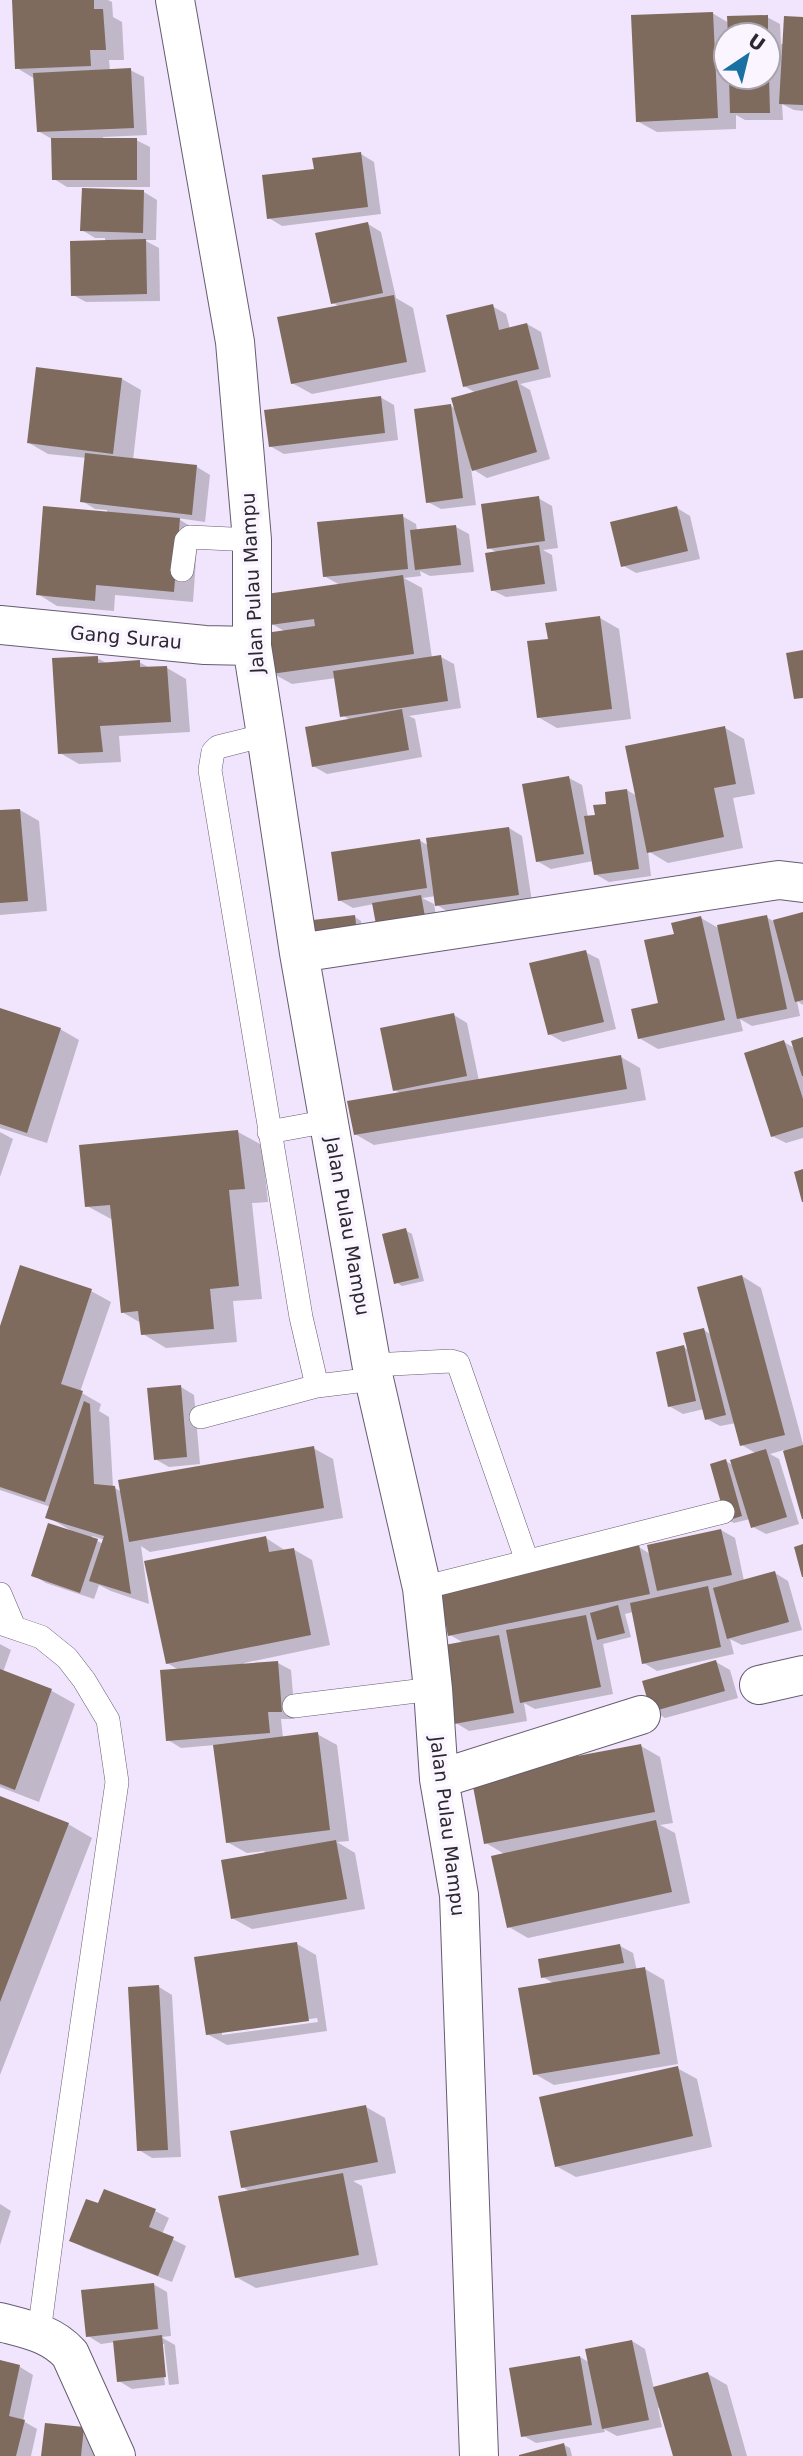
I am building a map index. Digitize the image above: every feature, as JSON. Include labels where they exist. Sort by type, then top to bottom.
[{"type":"street","name":"Jalan Pulau Mampu","points":[[175,0],[236,342],[252,540],[252,646],[265,735],[299,953],[373,1372],[422,1588],[439,1779],[459,1895],[480,2456]]},
{"type":"street","name":"Gang Surau","points":[[0,625],[205,645],[252,646]]},
{"type":"street","points":[[299,953],[779,880],[803,883]]},
{"type":"street","points":[[759,1685],[803,1675]]},
{"type":"street","points":[[439,1779],[641,1714]]},
{"type":"street","points":[[0,2322],[39,2333],[60,2343],[70,2354],[116,2456]]},
{"type":"lane","points":[[182,570],[186,541],[190,537],[252,540]]},
{"type":"lane","points":[[265,735],[218,747],[213,752],[210,769],[301,1317],[317,1386]]},
{"type":"lane","points":[[269,1132],[329,1121]]},
{"type":"lane","points":[[201,1417],[373,1372],[451,1361],[458,1363],[527,1560]]},
{"type":"lane","points":[[422,1588],[723,1512]]},
{"type":"lane","points":[[0,1594],[7,1625],[41,1637],[66,1658],[84,1679],[108,1720],[117,1782],[39,2333]]},
{"type":"lane","points":[[294,1706],[433,1689]]},
{"type":"building","points":[[12,0],[94,0],[94,9],[103,9],[106,50],[90,50],[91,66],[15,69]]},
{"type":"building","points":[[713,12],[712,91],[717,91],[718,118],[636,122],[631,15]]},
{"type":"building","points":[[768,15],[768,21],[727,21],[727,16]]},
{"type":"building","points":[[784,16],[803,17],[803,105],[779,104],[780,91],[782,91]]},
{"type":"building","points":[[131,68],[134,128],[37,132],[33,73]]},
{"type":"building","points":[[729,91],[769,91],[770,113],[730,113]]},
{"type":"building","points":[[51,138],[137,138],[137,180],[52,180]]},
{"type":"building","points":[[361,152],[368,207],[267,219],[262,175],[314,169],[312,158]]},
{"type":"building","points":[[82,188],[144,190],[143,233],[80,231]]},
{"type":"building","points":[[368,222],[383,293],[331,304],[315,233]]},
{"type":"building","points":[[146,239],[147,294],[71,296],[70,241]]},
{"type":"building","points":[[394,295],[407,362],[291,384],[277,317]]},
{"type":"building","points":[[493,304],[499,330],[527,323],[539,369],[463,387],[446,315]]},
{"type":"building","points":[[36,367],[122,378],[113,454],[27,443]]},
{"type":"building","points":[[517,380],[537,452],[472,471],[451,398]]},
{"type":"building","points":[[381,396],[385,433],[269,447],[264,410]]},
{"type":"building","points":[[451,404],[463,498],[426,503],[414,409]]},
{"type":"building","points":[[85,453],[197,465],[192,515],[80,502]]},
{"type":"building","points":[[539,496],[545,541],[487,549],[481,504]]},
{"type":"building","points":[[43,506],[180,518],[174,592],[96,585],[95,601],[36,595]]},
{"type":"building","points":[[677,506],[688,551],[621,567],[610,522]]},
{"type":"building","points":[[403,514],[408,569],[323,577],[317,522]]},
{"type":"building","points":[[456,525],[461,565],[415,570],[410,530]]},
{"type":"building","points":[[539,545],[545,584],[491,591],[485,553]]},
{"type":"building","points":[[403,575],[414,654],[271,674],[265,633],[315,626],[314,619],[270,625],[266,594]]},
{"type":"building","points":[[600,616],[612,709],[537,718],[527,641],[548,639],[545,623]]},
{"type":"building","points":[[803,650],[803,698],[794,699],[786,653]]},
{"type":"building","points":[[441,655],[448,701],[340,717],[333,671]]},
{"type":"building","points":[[98,656],[98,663],[140,660],[140,667],[167,666],[171,722],[100,726],[103,752],[58,754],[52,658]]},
{"type":"building","points":[[402,709],[409,750],[312,767],[305,727]]},
{"type":"building","points":[[725,726],[736,784],[714,788],[724,837],[647,853],[625,746]]},
{"type":"building","points":[[569,776],[584,854],[536,862],[522,784]]},
{"type":"building","points":[[627,789],[639,869],[594,875],[584,816],[595,815],[593,805],[606,804],[605,792]]},
{"type":"building","points":[[20,809],[28,901],[0,903],[0,810]]},
{"type":"building","points":[[509,827],[519,895],[435,906],[426,838]]},
{"type":"building","points":[[420,839],[427,888],[338,901],[331,852]]},
{"type":"building","points":[[421,895],[427,927],[378,935],[372,903]]},
{"type":"building","points":[[803,912],[803,1000],[795,1002],[773,920]]},
{"type":"building","points":[[355,915],[358,943],[316,947],[313,920]]},
{"type":"building","points":[[767,915],[787,1009],[737,1019],[717,925]]},
{"type":"building","points":[[701,916],[725,1020],[638,1039],[631,1009],[658,1003],[644,940],[674,934],[671,923]]},
{"type":"building","points":[[586,950],[604,1022],[548,1035],[529,963]]},
{"type":"building","points":[[0,1008],[61,1028],[27,1133],[0,1124]]},
{"type":"building","points":[[454,1013],[467,1076],[393,1091],[380,1028]]},
{"type":"building","points":[[803,1037],[803,1076],[802,1076],[791,1041]]},
{"type":"building","points":[[784,1040],[803,1099],[803,1127],[771,1137],[744,1053]]},
{"type":"building","points":[[621,1055],[627,1089],[354,1135],[347,1101]]},
{"type":"building","points":[[238,1130],[245,1189],[229,1190],[239,1286],[210,1289],[214,1329],[141,1335],[138,1311],[121,1313],[110,1205],[85,1207],[79,1145]]},
{"type":"building","points":[[803,1169],[803,1202],[802,1202],[794,1172]]},
{"type":"building","points":[[406,1228],[419,1278],[394,1284],[382,1234]]},
{"type":"building","points":[[20,1265],[92,1289],[61,1384],[83,1391],[45,1502],[0,1487],[0,1326]]},
{"type":"building","points":[[742,1275],[785,1435],[740,1446],[697,1287]]},
{"type":"building","points":[[704,1328],[726,1415],[705,1420],[683,1333]]},
{"type":"building","points":[[684,1345],[696,1401],[668,1407],[656,1352]]},
{"type":"building","points":[[181,1385],[187,1457],[154,1460],[147,1388]]},
{"type":"building","points":[[84,1401],[90,1404],[94,1484],[115,1486],[131,1594],[89,1581],[104,1536],[45,1518]]},
{"type":"building","points":[[803,1445],[803,1519],[802,1519],[783,1451]]},
{"type":"building","points":[[314,1446],[324,1508],[129,1542],[118,1480]]},
{"type":"building","points":[[766,1449],[787,1517],[751,1528],[730,1460]]},
{"type":"building","points":[[726,1459],[742,1516],[726,1521],[710,1464]]},
{"type":"building","points":[[48,1523],[98,1539],[80,1593],[31,1576]]},
{"type":"building","points":[[721,1529],[732,1575],[657,1591],[647,1545]]},
{"type":"building","points":[[266,1536],[269,1552],[294,1548],[311,1635],[166,1664],[144,1561]]},
{"type":"building","points":[[803,1544],[803,1577],[802,1577],[794,1547]]},
{"type":"building","points":[[639,1545],[650,1594],[448,1636],[438,1586]]},
{"type":"building","points":[[775,1571],[789,1622],[727,1639],[713,1588]]},
{"type":"building","points":[[708,1586],[721,1647],[642,1664],[630,1603]]},
{"type":"building","points":[[618,1605],[625,1633],[597,1640],[590,1613]]},
{"type":"building","points":[[586,1615],[601,1687],[520,1703],[506,1630]]},
{"type":"building","points":[[499,1635],[514,1713],[454,1724],[439,1646]]},
{"type":"building","points":[[716,1660],[725,1691],[651,1712],[642,1681]]},
{"type":"building","points":[[278,1661],[282,1712],[268,1712],[270,1733],[166,1741],[160,1670]]},
{"type":"building","points":[[0,1669],[52,1689],[15,1790],[0,1784]]},
{"type":"building","points":[[318,1732],[330,1830],[226,1843],[213,1745]]},
{"type":"building","points":[[641,1744],[655,1812],[484,1844],[471,1776]]},
{"type":"building","points":[[0,1796],[69,1823],[0,2002]]},
{"type":"building","points":[[656,1820],[672,1892],[507,1928],[491,1856]]},
{"type":"building","points":[[336,1840],[347,1899],[231,1919],[221,1860]]},
{"type":"building","points":[[297,1942],[309,2021],[206,2035],[194,1957]]},
{"type":"building","points":[[620,1944],[624,1963],[541,1978],[538,1959]]},
{"type":"building","points":[[645,1967],[660,2054],[533,2075],[518,1988]]},
{"type":"building","points":[[159,1985],[168,2150],[137,2151],[128,1987]]},
{"type":"building","points":[[678,2066],[693,2136],[555,2167],[539,2097]]},
{"type":"building","points":[[366,2105],[378,2162],[241,2188],[230,2131]]},
{"type":"building","points":[[343,2173],[359,2255],[235,2278],[218,2196]]},
{"type":"building","points":[[104,2189],[156,2209],[149,2227],[174,2237],[158,2276],[69,2241],[86,2199],[98,2203]]},
{"type":"building","points":[[154,2283],[158,2329],[86,2337],[81,2290]]},
{"type":"building","points":[[162,2335],[166,2377],[117,2382],[113,2341]]},
{"type":"building","points":[[632,2340],[649,2420],[602,2429],[585,2349]]},
{"type":"building","points":[[580,2356],[592,2425],[521,2437],[509,2368]]},
{"type":"building","points":[[0,2360],[20,2365],[9,2416],[25,2420],[16,2456],[0,2456]]},
{"type":"building","points":[[708,2372],[732,2456],[673,2456],[653,2387]]},
{"type":"building","points":[[45,2423],[84,2427],[81,2456],[41,2456]]},
{"type":"building","points":[[564,2443],[567,2456],[519,2456],[519,2455]]}]
